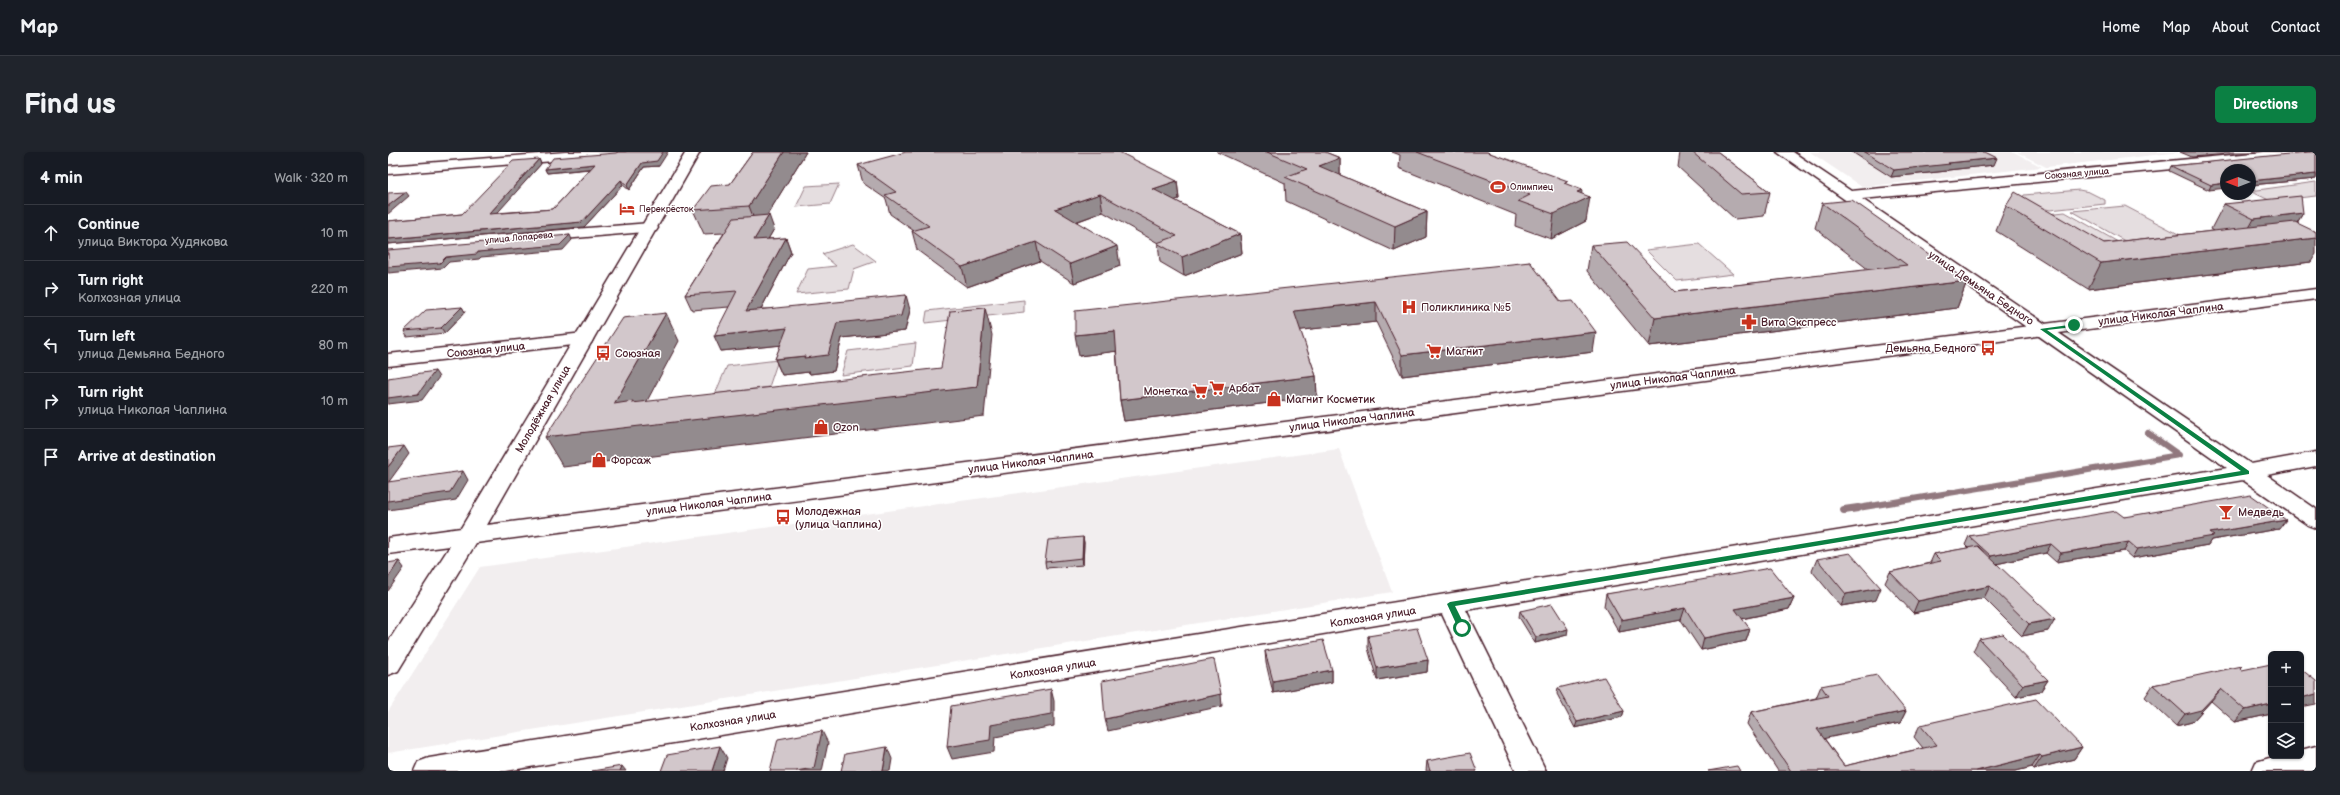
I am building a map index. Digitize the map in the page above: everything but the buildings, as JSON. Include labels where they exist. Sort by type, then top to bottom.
[{"type":"street","points":[[388,170],[618,152]]},
{"type":"street","name":"Молодёжная улица","points":[[388,664],[469,535],[650,228],[693,152]]},
{"type":"street","name":"улица Демьяна Бедного","points":[[1784,152],[2042,329],[2316,520]]},
{"type":"street","name":"Союзная улица","points":[[1847,196],[2307,152]]},
{"type":"street","name":"улица Лопарева","points":[[388,249],[650,228]]},
{"type":"street","name":"улица Николая Чаплина","points":[[388,546],[2316,294]]},
{"type":"street","name":"Союзная улица","points":[[388,360],[584,339]]},
{"type":"street","name":"Колхозная улица","points":[[429,771],[1450,604],[2247,472],[2316,459]]},
{"type":"street","points":[[1450,604],[1531,771]]},
{"type":"street","points":[[2267,771],[2316,760]]},
{"type":"shaded area","points":[[1810,152],[2014,152],[2042,167],[1862,187]]},
{"type":"shaded area","points":[[2017,152],[2181,152],[2046,167]]},
{"type":"shaded area","points":[[2316,182],[2316,196],[2271,201],[2256,194],[2256,190]]},
{"type":"shaded area","points":[[839,184],[830,204],[796,207],[806,186]]},
{"type":"shaded area","points":[[2079,190],[2089,192],[2105,200],[2105,204],[2050,210],[2042,208],[2023,197],[2024,195]]},
{"type":"shaded area","points":[[2125,206],[2186,238],[2130,244],[2072,211]]},
{"type":"shaded area","points":[[2065,212],[2125,246],[2086,250],[2029,216]]},
{"type":"shaded area","points":[[853,244],[876,261],[854,269],[849,289],[796,294],[808,269],[836,266],[822,254]]},
{"type":"shaded area","points":[[1699,244],[1733,274],[1677,281],[1646,250]]},
{"type":"shaded area","points":[[1024,300],[1024,312],[925,323],[927,311]]},
{"type":"shaded area","points":[[916,343],[913,366],[841,375],[848,351]]},
{"type":"shaded area","points":[[778,360],[769,387],[715,394],[727,366]]},
{"type":"shaded area","points":[[1339,449],[1392,592],[388,753],[388,712],[480,567]]},
{"type":"waterway","points":[[1852,509],[2179,455],[2148,433]]},
{"type":"waterway","points":[[1844,510],[1858,508]]},
{"type":"place","name":"Олимпиец","points":[[1498,187]]},
{"type":"place","name":"Перекрёсток","points":[[627,209]]},
{"type":"place","name":"Поликлиника №5","points":[[1409,307]]},
{"type":"place","name":"Вита Экспресс","points":[[1749,322]]},
{"type":"place","name":"Демьяна Бедного","points":[[1988,348]]},
{"type":"place","name":"Магнит","points":[[1434,351]]},
{"type":"place","name":"Союзная","points":[[603,353]]},
{"type":"place","name":"Арбат","points":[[1217,388]]},
{"type":"place","name":"Монетка","points":[[1200,391]]},
{"type":"place","name":"Магнит Косметик","points":[[1274,399]]},
{"type":"place","name":"Ozon","points":[[821,427]]},
{"type":"place","name":"Форсаж","points":[[599,460]]},
{"type":"place","name":"Медведь","points":[[2226,512]]},
{"type":"place","name":"Молодежная (улица Чаплина)","points":[[783,517]]},
{"type":"route","points":[[1462,628],[1450,604],[2247,472],[2042,329],[2074,325]]}]
